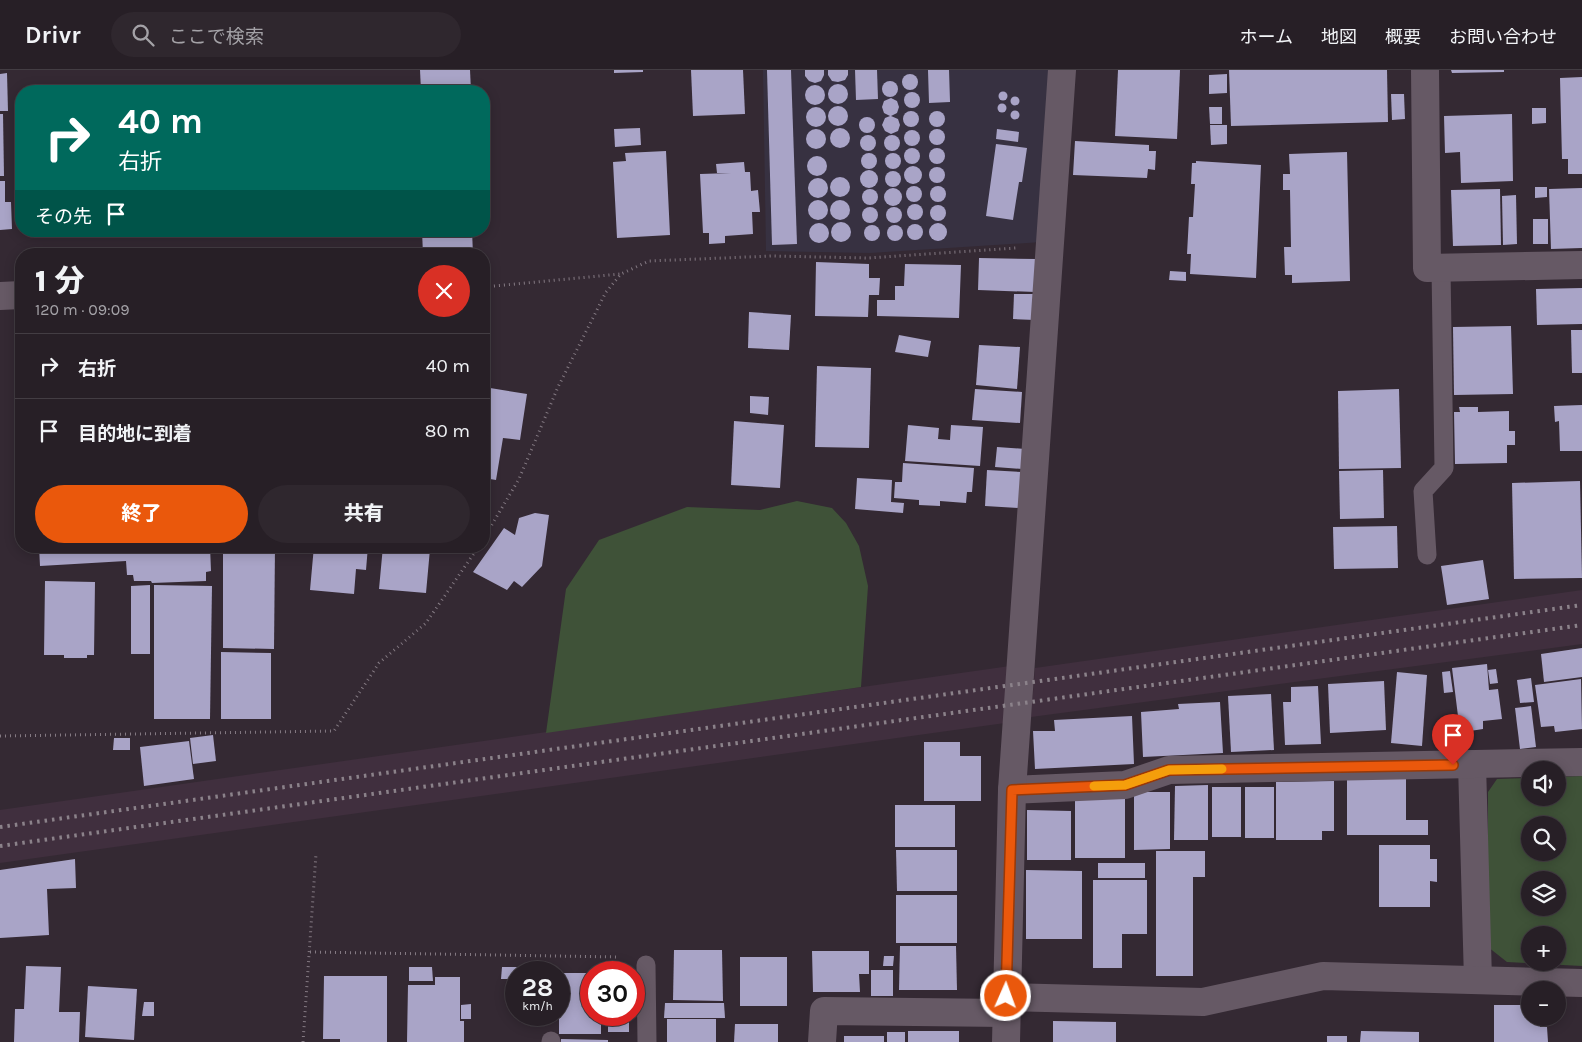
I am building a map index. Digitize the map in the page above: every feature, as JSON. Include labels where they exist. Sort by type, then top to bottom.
[{"type":"street","points":[[1006,1042],[1012,790],[1062,70]]},
{"type":"street","points":[[1425,70],[1427,268],[1582,265]]},
{"type":"street","points":[[0,296],[15,295]]},
{"type":"street","points":[[1012,790],[1125,785],[1169,770],[1582,762]]},
{"type":"street","points":[[1472,764],[1478,980]]},
{"type":"street","points":[[822,1042],[824,1011],[1006,1005],[1203,1002],[1323,976],[1582,983]]},
{"type":"lane","points":[[1427,555],[1423,491],[1444,468],[1441,268]]},
{"type":"lane","points":[[646,965],[647,1042]]},
{"type":"path","points":[[490,286],[621,274],[649,261],[772,256],[868,258],[1049,246]]},
{"type":"path","points":[[490,528],[519,479],[558,387],[606,292],[621,274]]},
{"type":"path","points":[[0,736],[334,731],[379,663],[426,623],[474,553]]},
{"type":"path","points":[[303,1042],[316,854]]},
{"type":"path","points":[[310,952],[646,957],[646,965]]},
{"type":"shaded area","points":[[763,70],[1057,70],[1042,242],[870,253],[766,251]]},
{"type":"shaded area","points":[[1582,590],[1582,644],[1031,717],[1035,668]]},
{"type":"shaded area","points":[[1010,666],[1005,723],[0,863],[0,810]]},
{"type":"green space","points":[[797,501],[832,508],[846,523],[859,546],[868,586],[861,687],[546,733],[566,589],[599,540],[687,507],[760,510]]},
{"type":"green space","points":[[1582,776],[1582,966],[1566,965],[1566,926],[1521,926],[1521,963],[1507,962],[1488,947],[1488,792],[1497,779],[1521,778],[1521,806],[1566,806],[1566,777]]},
{"type":"building","points":[[420,70],[470,70],[471,85],[421,85]]},
{"type":"building","points":[[614,70],[643,70],[643,72],[614,73]]},
{"type":"building","points":[[691,70],[743,70],[745,114],[693,116]]},
{"type":"building","points":[[767,70],[791,70],[797,244],[772,245]]},
{"type":"building","points":[[805,70],[824,70],[824,75],[821,81],[815,83],[809,81],[805,76]]},
{"type":"building","points":[[828,70],[848,70],[848,75],[845,80],[832,81],[828,75]]},
{"type":"building","points":[[855,70],[877,70],[878,99],[856,100]]},
{"type":"building","points":[[928,70],[949,70],[950,102],[929,103]]},
{"type":"building","points":[[1118,70],[1180,70],[1177,139],[1115,136]]},
{"type":"building","points":[[1229,70],[1387,70],[1388,122],[1231,126]]},
{"type":"building","points":[[1451,70],[1504,70],[1504,72],[1452,73]]},
{"type":"building","points":[[7,73],[8,111],[0,111],[0,74]]},
{"type":"building","points":[[907,74],[913,74],[918,79],[916,88],[907,90],[902,85],[902,79]]},
{"type":"building","points":[[1227,74],[1227,93],[1209,94],[1209,75]]},
{"type":"building","points":[[1582,77],[1582,174],[1568,174],[1568,159],[1562,159],[1560,78]]},
{"type":"building","points":[[887,81],[893,81],[898,86],[896,95],[887,97],[882,92],[882,86]]},
{"type":"building","points":[[838,84],[845,87],[848,94],[845,101],[838,104],[831,101],[828,94],[831,87]]},
{"type":"building","points":[[815,85],[822,88],[825,95],[822,102],[815,105],[808,102],[805,95],[808,88]]},
{"type":"building","points":[[1003,91],[1008,96],[1003,101],[998,96]]},
{"type":"building","points":[[909,92],[915,92],[920,97],[918,106],[909,108],[904,103],[904,97]]},
{"type":"building","points":[[1391,94],[1404,94],[1405,119],[1392,120]]},
{"type":"building","points":[[1015,96],[1020,101],[1015,106],[1010,101]]},
{"type":"building","points":[[891,98],[897,101],[899,107],[897,113],[891,116],[898,119],[900,125],[898,131],[891,134],[885,131],[882,125],[885,118],[890,116],[884,113],[882,107],[884,101]]},
{"type":"building","points":[[1002,103],[1007,108],[1002,113],[997,108]]},
{"type":"building","points":[[838,106],[845,109],[848,116],[845,123],[838,126],[831,123],[828,116],[831,109]]},
{"type":"building","points":[[816,107],[823,110],[826,117],[823,124],[816,127],[809,124],[806,117],[809,110]]},
{"type":"building","points":[[1209,107],[1222,107],[1222,124],[1210,124]]},
{"type":"building","points":[[1532,108],[1546,108],[1546,123],[1532,124]]},
{"type":"building","points":[[1015,110],[1020,115],[1015,120],[1010,115]]},
{"type":"building","points":[[908,111],[914,111],[919,116],[917,125],[908,127],[903,122],[903,116]]},
{"type":"building","points":[[934,111],[940,111],[945,116],[943,125],[934,127],[929,122],[929,116]]},
{"type":"building","points":[[0,114],[3,114],[4,176],[0,176]]},
{"type":"building","points":[[1512,114],[1513,181],[1461,183],[1460,152],[1445,153],[1444,116]]},
{"type":"building","points":[[864,117],[870,117],[875,122],[873,131],[864,133],[859,128],[859,122]]},
{"type":"building","points":[[1210,125],[1227,125],[1227,144],[1211,145]]},
{"type":"building","points":[[640,128],[641,145],[615,147],[614,129]]},
{"type":"building","points":[[840,128],[847,131],[850,138],[847,145],[840,148],[833,145],[830,138],[833,131]]},
{"type":"building","points":[[816,129],[823,132],[826,139],[823,146],[816,149],[809,146],[806,139],[809,132]]},
{"type":"building","points":[[934,129],[940,129],[945,134],[943,143],[934,145],[929,140],[929,134]]},
{"type":"building","points":[[997,129],[1019,132],[1018,142],[996,139]]},
{"type":"building","points":[[909,130],[915,130],[920,135],[918,144],[909,146],[904,141],[904,135]]},
{"type":"building","points":[[865,135],[871,135],[876,140],[874,149],[865,151],[860,146],[860,140]]},
{"type":"building","points":[[889,135],[895,135],[900,140],[898,149],[889,151],[884,146],[884,140]]},
{"type":"building","points":[[1075,141],[1149,145],[1149,151],[1156,151],[1155,170],[1148,169],[1147,178],[1073,175]]},
{"type":"building","points":[[996,144],[1027,148],[1022,182],[1019,182],[1013,220],[986,216]]},
{"type":"building","points":[[909,148],[915,148],[920,153],[918,162],[909,164],[904,159],[904,153]]},
{"type":"building","points":[[934,148],[940,148],[945,153],[943,162],[934,164],[929,159],[929,153]]},
{"type":"building","points":[[666,151],[670,235],[617,238],[613,162],[626,161],[625,153]]},
{"type":"building","points":[[1347,152],[1350,281],[1292,283],[1292,275],[1285,275],[1284,247],[1291,247],[1290,190],[1283,190],[1283,174],[1290,174],[1289,154]]},
{"type":"building","points":[[866,153],[872,153],[877,158],[875,167],[866,169],[861,164],[861,158]]},
{"type":"building","points":[[890,153],[896,153],[901,158],[899,167],[890,169],[885,164],[885,158]]},
{"type":"building","points":[[817,156],[824,159],[827,166],[824,173],[817,176],[810,173],[807,166],[810,159]]},
{"type":"building","points":[[1196,161],[1261,165],[1256,278],[1190,274],[1191,254],[1187,254],[1189,217],[1193,217],[1195,184],[1191,184],[1192,163],[1196,163]]},
{"type":"building","points":[[744,162],[745,172],[750,172],[751,191],[758,190],[760,212],[752,212],[753,234],[725,236],[725,243],[709,244],[709,233],[703,233],[700,174],[731,173],[717,173],[716,164]]},
{"type":"building","points":[[913,166],[919,169],[922,175],[919,181],[913,184],[907,181],[904,175],[907,169]]},
{"type":"building","points":[[934,167],[940,167],[945,172],[943,181],[934,183],[929,178],[929,172]]},
{"type":"building","points":[[869,170],[875,173],[878,179],[875,185],[869,188],[863,185],[860,179],[863,173]]},
{"type":"building","points":[[890,171],[896,171],[901,176],[899,185],[890,187],[885,182],[885,176]]},
{"type":"building","points":[[840,177],[847,180],[850,187],[847,194],[840,197],[833,194],[830,187],[833,180]]},
{"type":"building","points":[[818,178],[825,181],[828,188],[825,195],[818,198],[811,195],[808,188],[811,181]]},
{"type":"building","points":[[0,181],[5,181],[5,202],[11,202],[12,229],[0,230]]},
{"type":"building","points":[[911,186],[917,186],[922,191],[920,200],[911,202],[906,197],[906,191]]},
{"type":"building","points":[[935,186],[941,186],[946,191],[944,200],[935,202],[930,197],[930,191]]},
{"type":"building","points":[[1535,187],[1547,187],[1547,197],[1535,198]]},
{"type":"building","points":[[893,188],[899,191],[902,197],[899,203],[893,206],[887,203],[884,197],[887,191]]},
{"type":"building","points":[[1582,188],[1582,248],[1551,249],[1549,189]]},
{"type":"building","points":[[867,189],[873,189],[878,194],[876,203],[867,205],[862,200],[862,194]]},
{"type":"building","points":[[1500,189],[1501,245],[1453,246],[1451,190]]},
{"type":"building","points":[[1516,195],[1517,244],[1503,245],[1502,196]]},
{"type":"building","points":[[818,200],[825,203],[828,210],[825,217],[818,220],[811,217],[808,210],[811,203]]},
{"type":"building","points":[[840,200],[847,203],[850,210],[847,217],[840,220],[833,217],[830,210],[833,203]]},
{"type":"building","points":[[912,204],[918,204],[923,209],[921,218],[912,220],[907,215],[907,209]]},
{"type":"building","points":[[935,205],[941,205],[946,210],[944,219],[935,221],[930,216],[930,210]]},
{"type":"building","points":[[867,207],[873,207],[878,212],[876,221],[867,223],[862,218],[862,212]]},
{"type":"building","points":[[891,207],[897,207],[902,212],[900,221],[891,223],[886,218],[886,212]]},
{"type":"building","points":[[1533,219],[1548,219],[1548,244],[1533,244]]},
{"type":"building","points":[[841,222],[848,225],[851,232],[848,239],[841,242],[834,239],[831,232],[834,225]]},
{"type":"building","points":[[819,223],[826,226],[829,233],[826,240],[819,243],[812,240],[809,233],[812,226]]},
{"type":"building","points":[[938,223],[944,226],[947,232],[944,238],[938,241],[932,238],[929,232],[932,226]]},
{"type":"building","points":[[912,224],[918,224],[923,229],[921,238],[912,240],[907,235],[907,229]]},
{"type":"building","points":[[869,225],[875,225],[880,230],[878,239],[869,241],[864,236],[864,230]]},
{"type":"building","points":[[892,225],[898,225],[903,230],[901,239],[892,241],[887,236],[887,230]]},
{"type":"building","points":[[422,237],[472,237],[473,248],[423,248]]},
{"type":"building","points":[[979,258],[1036,259],[1036,292],[978,290]]},
{"type":"building","points":[[816,262],[869,264],[869,278],[880,278],[879,295],[869,295],[868,317],[815,316]]},
{"type":"building","points":[[905,264],[961,265],[959,318],[877,316],[877,300],[895,300],[895,286],[904,286]]},
{"type":"building","points":[[1170,271],[1186,272],[1186,281],[1169,280]]},
{"type":"building","points":[[1582,288],[1582,324],[1537,325],[1536,289]]},
{"type":"building","points":[[1014,294],[1036,294],[1035,320],[1013,319]]},
{"type":"building","points":[[749,312],[791,315],[789,350],[748,348]]},
{"type":"building","points":[[1511,326],[1513,394],[1454,395],[1453,327]]},
{"type":"building","points":[[1571,330],[1582,330],[1582,373],[1572,373]]},
{"type":"building","points":[[899,335],[931,341],[928,357],[895,352]]},
{"type":"building","points":[[979,345],[1020,347],[1017,389],[976,385]]},
{"type":"building","points":[[817,366],[871,368],[869,448],[815,447]]},
{"type":"building","points":[[490,388],[527,394],[520,440],[503,438],[496,480],[490,479]]},
{"type":"building","points":[[975,389],[1022,392],[1020,423],[972,420]]},
{"type":"building","points":[[1399,389],[1401,468],[1339,469],[1338,391]]},
{"type":"building","points":[[750,396],[769,397],[768,415],[750,413]]},
{"type":"building","points":[[1582,405],[1582,451],[1560,451],[1559,421],[1555,422],[1554,406]]},
{"type":"building","points":[[1459,407],[1478,407],[1478,412],[1509,411],[1509,431],[1515,431],[1515,445],[1507,445],[1507,463],[1455,464],[1454,412],[1460,412]]},
{"type":"building","points":[[734,421],[784,425],[780,488],[731,485]]},
{"type":"building","points":[[908,425],[939,428],[938,439],[950,440],[951,425],[983,427],[980,466],[905,461]]},
{"type":"building","points":[[997,447],[1025,449],[1023,469],[995,467]]},
{"type":"building","points":[[903,463],[974,468],[972,492],[967,492],[966,503],[940,501],[940,506],[919,505],[919,500],[894,498],[895,482],[902,482]]},
{"type":"building","points":[[987,470],[1022,472],[1019,508],[985,506]]},
{"type":"building","points":[[1383,470],[1384,518],[1340,519],[1339,471]]},
{"type":"building","points":[[857,478],[892,480],[891,502],[904,503],[903,513],[855,509]]},
{"type":"building","points":[[1580,481],[1582,578],[1514,579],[1512,483]]},
{"type":"building","points":[[535,513],[549,515],[542,566],[522,587],[514,581],[507,590],[473,572],[486,553],[490,553],[490,548],[504,528],[515,535],[519,518]]},
{"type":"building","points":[[1397,526],[1398,568],[1334,569],[1333,527]]},
{"type":"building","points":[[39,553],[210,553],[211,571],[206,572],[206,581],[152,583],[151,581],[134,581],[133,575],[127,575],[126,561],[40,566]]},
{"type":"building","points":[[223,553],[275,553],[274,649],[223,648]]},
{"type":"building","points":[[313,553],[367,553],[366,570],[356,569],[354,594],[310,590]]},
{"type":"building","points":[[382,553],[430,553],[426,593],[379,589]]},
{"type":"building","points":[[1483,560],[1489,599],[1447,605],[1441,566]]},
{"type":"building","points":[[45,581],[95,582],[94,655],[87,655],[87,658],[64,658],[64,655],[44,655]]},
{"type":"building","points":[[150,585],[150,654],[131,654],[131,586]]},
{"type":"building","points":[[154,585],[212,586],[210,719],[154,719]]},
{"type":"building","points":[[1582,648],[1582,677],[1544,682],[1541,654]]},
{"type":"building","points":[[221,652],[271,653],[271,719],[221,719]]},
{"type":"building","points":[[1487,664],[1489,690],[1498,689],[1502,719],[1483,721],[1483,729],[1470,731],[1469,723],[1459,724],[1452,668]]},
{"type":"building","points":[[1496,669],[1498,683],[1490,684],[1488,670]]},
{"type":"building","points":[[1450,671],[1453,692],[1444,693],[1442,672]]},
{"type":"building","points":[[1397,672],[1427,675],[1422,746],[1391,743]]},
{"type":"building","points":[[1531,678],[1534,702],[1520,703],[1517,680]]},
{"type":"building","points":[[1581,679],[1582,729],[1555,732],[1554,726],[1541,727],[1535,685]]},
{"type":"building","points":[[1384,681],[1386,730],[1330,733],[1328,684]]},
{"type":"building","points":[[1318,686],[1321,744],[1285,745],[1283,702],[1291,702],[1291,687]]},
{"type":"building","points":[[1271,694],[1274,750],[1231,752],[1228,696]]},
{"type":"building","points":[[1220,702],[1223,753],[1143,757],[1141,712],[1179,709],[1178,704]]},
{"type":"building","points":[[1531,706],[1536,747],[1520,749],[1515,708]]},
{"type":"building","points":[[1132,716],[1134,764],[1035,769],[1033,731],[1055,731],[1054,720]]},
{"type":"building","points":[[213,735],[216,761],[193,764],[190,738]]},
{"type":"building","points":[[114,738],[130,738],[130,750],[113,750]]},
{"type":"building","points":[[189,741],[194,779],[144,786],[140,747]]},
{"type":"building","points":[[924,742],[960,742],[960,756],[981,756],[981,801],[924,801]]},
{"type":"building","points":[[1347,779],[1406,779],[1406,820],[1428,820],[1428,835],[1347,835]]},
{"type":"building","points":[[1334,781],[1334,831],[1322,831],[1322,840],[1276,840],[1276,782]]},
{"type":"building","points":[[1208,785],[1208,840],[1174,840],[1175,786]]},
{"type":"building","points":[[1212,787],[1241,787],[1241,837],[1212,837]]},
{"type":"building","points":[[1245,787],[1274,787],[1274,838],[1245,838]]},
{"type":"building","points":[[1134,792],[1170,792],[1170,849],[1134,850]]},
{"type":"building","points":[[1075,798],[1125,798],[1125,858],[1075,858]]},
{"type":"building","points":[[895,805],[955,805],[955,847],[895,847]]},
{"type":"building","points":[[1027,810],[1071,811],[1071,860],[1027,860]]},
{"type":"building","points":[[1379,845],[1430,845],[1430,859],[1437,859],[1437,882],[1430,881],[1430,907],[1379,907]]},
{"type":"building","points":[[896,850],[957,850],[957,891],[897,891]]},
{"type":"building","points":[[1156,851],[1205,851],[1205,877],[1193,877],[1193,976],[1156,976]]},
{"type":"building","points":[[75,859],[76,888],[47,889],[49,935],[0,938],[0,870]]},
{"type":"building","points":[[1098,863],[1145,863],[1145,878],[1098,878]]},
{"type":"building","points":[[1026,870],[1082,871],[1082,939],[1026,939]]},
{"type":"building","points":[[1093,880],[1147,880],[1147,934],[1122,934],[1122,968],[1093,968]]},
{"type":"building","points":[[896,895],[957,895],[957,943],[896,943]]},
{"type":"building","points":[[900,946],[956,946],[957,990],[899,990]]},
{"type":"building","points":[[674,950],[722,950],[723,1001],[673,1000]]},
{"type":"building","points":[[812,951],[869,951],[869,974],[859,974],[860,992],[813,992]]},
{"type":"building","points":[[884,956],[894,956],[893,966],[883,966]]},
{"type":"building","points":[[740,957],[787,957],[787,1006],[740,1006]]},
{"type":"building","points":[[26,966],[61,967],[59,1012],[80,1012],[79,1042],[14,1042],[15,1009],[24,1009]]},
{"type":"building","points":[[409,967],[432,967],[433,981],[409,981]]},
{"type":"building","points":[[502,967],[505,967],[505,979],[501,979]]},
{"type":"building","points":[[871,970],[893,970],[893,996],[871,996]]},
{"type":"building","points":[[570,973],[580,973],[580,1026],[601,1026],[601,1034],[559,1034],[559,1026],[570,1026]]},
{"type":"building","points":[[324,976],[387,976],[387,1042],[340,1042],[340,1039],[323,1039]]},
{"type":"building","points":[[435,977],[460,977],[460,1021],[464,1021],[464,1042],[407,1042],[408,985],[435,985]]},
{"type":"building","points":[[88,986],[137,989],[134,1040],[85,1037]]},
{"type":"building","points":[[144,1002],[154,1002],[154,1016],[142,1016]]},
{"type":"building","points":[[665,1003],[724,1003],[725,1018],[664,1018]]},
{"type":"building","points":[[471,1004],[471,1019],[461,1019],[461,1005]]},
{"type":"building","points":[[1494,1005],[1521,1005],[1521,1026],[1547,1027],[1548,1042],[1494,1042]]},
{"type":"building","points":[[667,1019],[716,1019],[716,1042],[667,1042]]},
{"type":"building","points":[[1053,1021],[1116,1022],[1116,1042],[1053,1042]]},
{"type":"building","points":[[735,1024],[778,1024],[778,1042],[734,1042]]},
{"type":"building","points":[[608,1026],[629,1026],[629,1032],[608,1032]]},
{"type":"building","points":[[908,1031],[959,1031],[959,1042],[908,1042]]},
{"type":"building","points":[[1361,1031],[1419,1032],[1419,1042],[1360,1042]]},
{"type":"building","points":[[887,1032],[905,1032],[905,1042],[887,1042]]},
{"type":"building","points":[[844,1036],[884,1036],[884,1042],[844,1042]]},
{"type":"building","points":[[1327,1036],[1347,1036],[1347,1042],[1327,1042]]},
{"type":"building","points":[[561,1039],[608,1040],[608,1042],[561,1042]]},
{"type":"railway","points":[[0,827],[1582,605]]},
{"type":"railway","points":[[0,846],[1582,625]]},
{"type":"slow traffic","points":[[1094,786],[1125,785],[1169,770],[1222,769]]},
{"type":"route","points":[[1006,996],[1012,790],[1125,785],[1169,770],[1453,765]]}]
